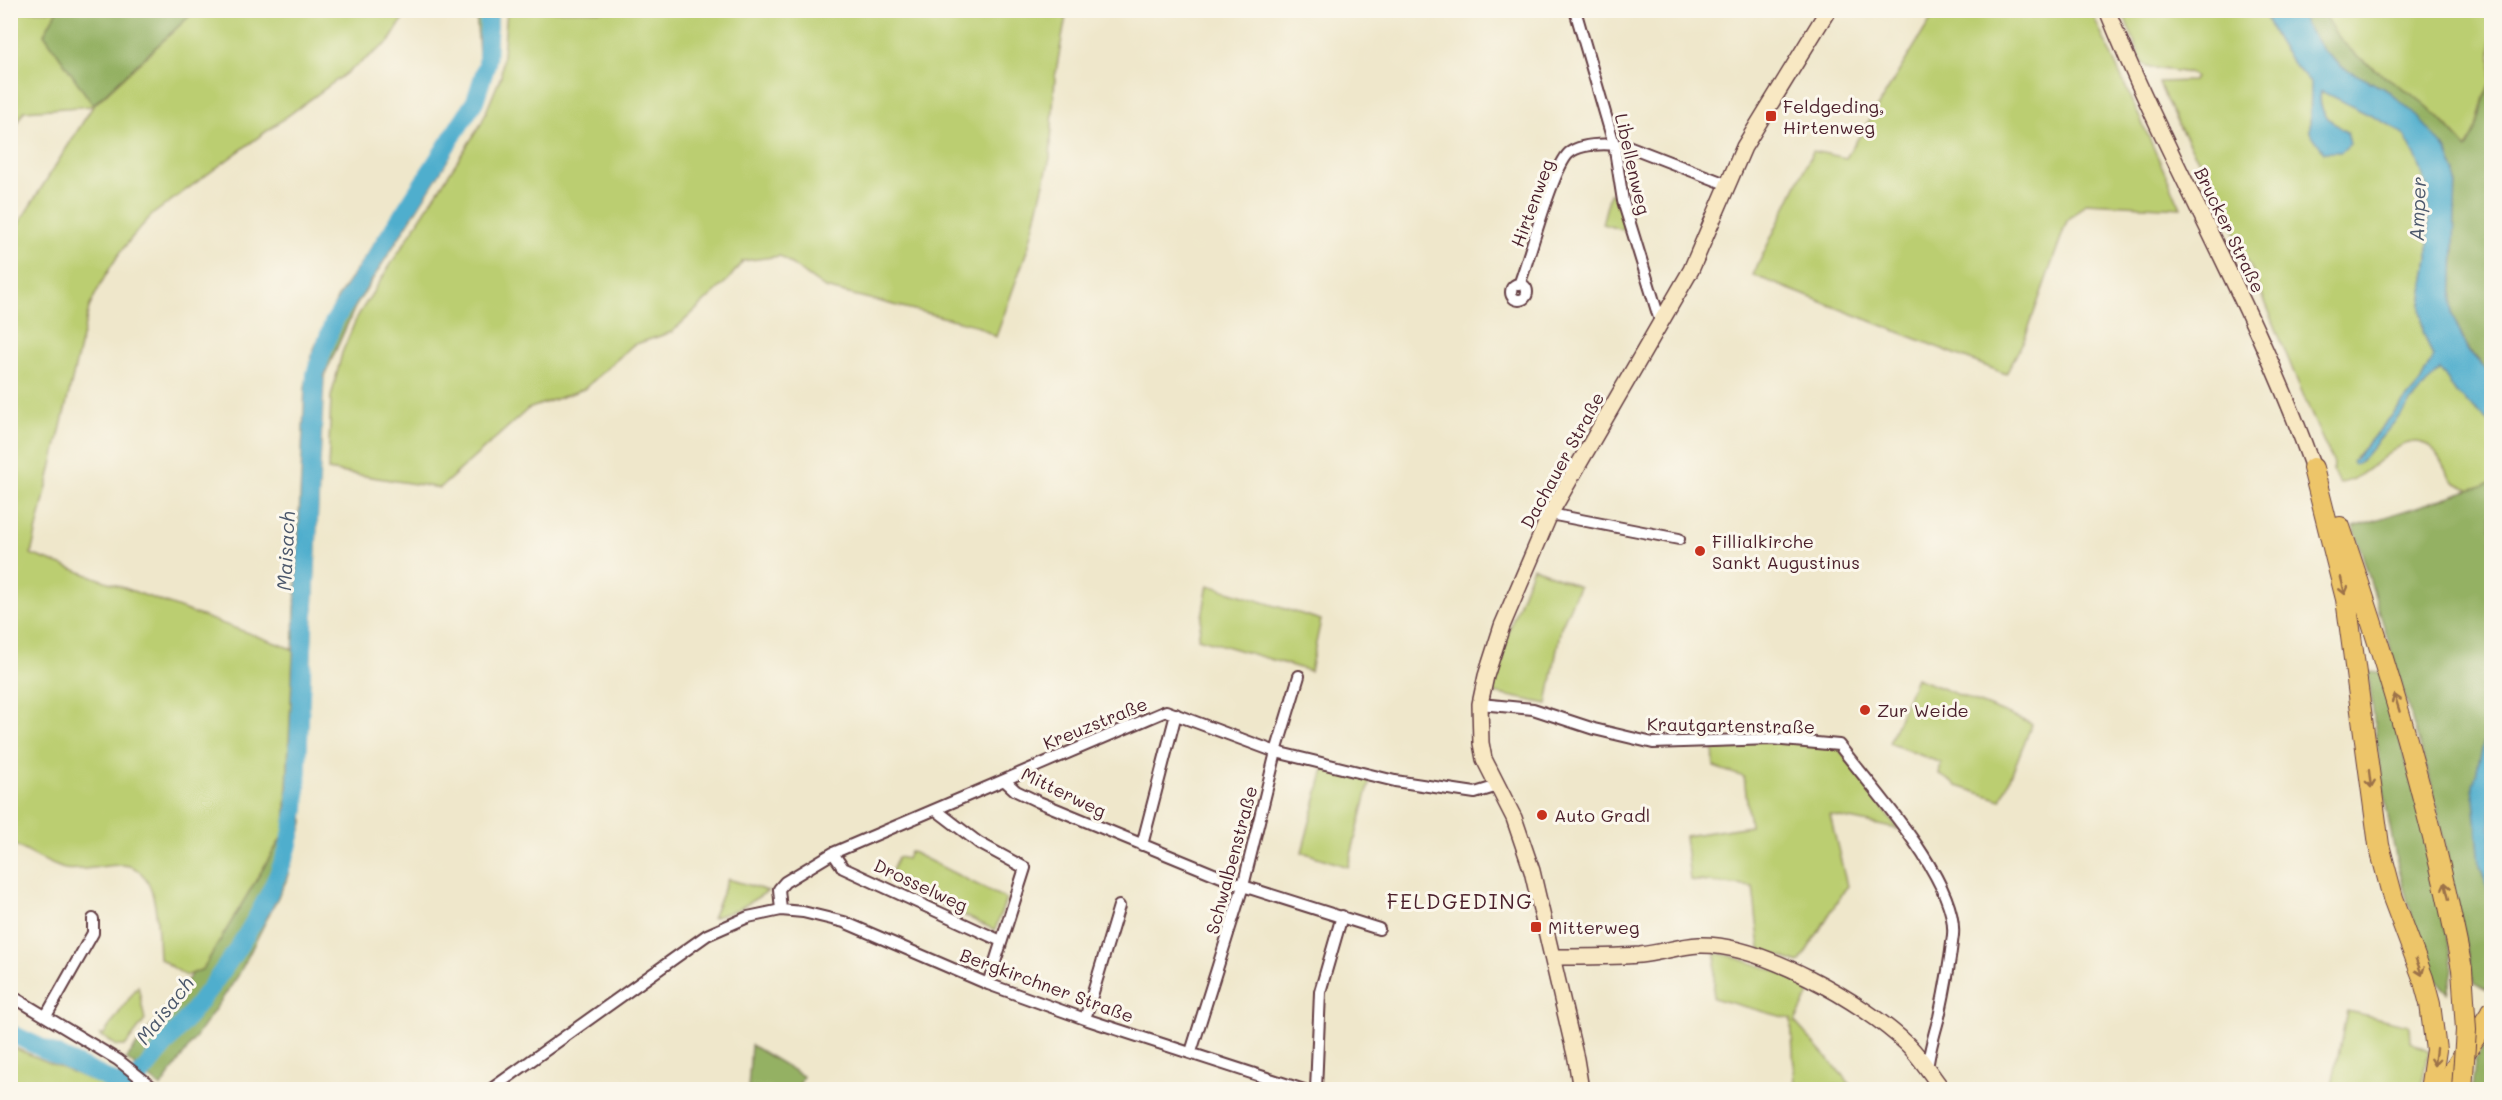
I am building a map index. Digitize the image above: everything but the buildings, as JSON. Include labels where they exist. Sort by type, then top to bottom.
[{"type":"highway","points":[[2313,468],[2347,548],[2415,763],[2436,843],[2462,969],[2466,1030],[2462,1089]]},
{"type":"highway","points":[[2313,468],[2346,599],[2379,845],[2393,898],[2423,978],[2430,1004],[2436,1050],[2430,1089]]},
{"type":"highway","points":[[2441,1089],[2492,1011]]},
{"type":"street","name":"Libellenweg","points":[[1575,10],[1614,144],[1623,201],[1661,324]]},
{"type":"street","name":"Dachauer Straße","points":[[1581,1089],[1554,957],[1523,840],[1482,751],[1480,704],[1502,626],[1550,514],[1691,270],[1726,184],[1744,147],[1828,10]]},
{"type":"street","name":"Brucker Straße","points":[[2107,10],[2141,92],[2254,321],[2291,406],[2313,468]]},
{"type":"street","name":"Hirtenweg","points":[[1519,285],[1557,173],[1568,154],[1581,148],[1614,144],[1628,146],[1726,184]]},
{"type":"street","points":[[1550,514],[1679,539]]},
{"type":"street","name":"Schwalbenstraße","points":[[1191,1052],[1243,886],[1276,752],[1299,676]]},
{"type":"street","name":"Krautgartenstraße","points":[[1480,704],[1533,709],[1594,729],[1653,742],[1771,739],[1839,746],[1925,856],[1943,889],[1953,932],[1938,1017],[1929,1048],[1928,1070]]},
{"type":"street","name":"Kreuzstraße","points":[[781,910],[779,889],[785,882],[833,853],[1005,781],[1050,758],[1166,711],[1276,752],[1443,790],[1475,793],[1498,786]]},
{"type":"street","points":[[1142,845],[1176,714]]},
{"type":"street","name":"Mitterweg","points":[[1005,781],[1024,795],[1243,886],[1379,929]]},
{"type":"street","points":[[936,810],[979,843],[1025,868],[988,984]]},
{"type":"street","name":"Drosselweg","points":[[833,853],[843,868],[1001,941]]},
{"type":"street","points":[[1085,1019],[1119,906]]},
{"type":"street","name":"Bergkirchner Straße","points":[[490,1089],[707,935],[748,917],[781,910],[814,914],[844,922],[988,984],[1085,1019],[1304,1089]]},
{"type":"street","points":[[1316,1089],[1320,992],[1342,916]]},
{"type":"street","points":[[46,1016],[93,933],[93,919]]},
{"type":"street","points":[[1554,957],[1642,955],[1699,945],[1728,948],[1766,960],[1836,991],[1876,1017],[1909,1045],[1943,1089]]},
{"type":"street","points":[[10,995],[124,1065],[154,1088]]},
{"type":"green space","points":[[11,11],[57,11],[44,34],[94,105],[195,11],[408,11],[389,42],[153,214],[116,258],[89,308],[31,554],[295,650],[285,832],[203,969],[186,976],[159,958],[154,901],[144,876],[134,868],[121,865],[78,870],[65,869],[44,861],[11,843],[11,236],[93,106],[24,111],[11,134]]},
{"type":"green space","points":[[57,11],[195,11],[93,105],[44,34]]},
{"type":"green space","points":[[476,11],[497,11],[496,45],[484,97],[444,166],[355,307],[324,377],[303,823],[286,881],[238,976],[161,1087],[126,1059],[192,974],[203,969],[285,832],[305,387],[313,351],[338,297],[466,107],[480,67]]},
{"type":"green space","points":[[507,11],[1067,11],[1055,77],[1050,158],[1029,245],[996,337],[975,325],[825,288],[780,256],[743,261],[728,280],[672,332],[633,345],[584,389],[528,409],[440,488],[328,470],[331,397],[342,353],[357,317],[481,124],[501,76]]},
{"type":"green space","points":[[1936,11],[2091,11],[2181,208],[2086,203],[2067,221],[2025,338],[2006,374],[1753,275],[1813,151],[1846,158]]},
{"type":"green space","points":[[2122,11],[2264,11],[2283,50],[2311,84],[2310,132],[2347,132],[2326,116],[2321,105],[2321,91],[2390,125],[2404,135],[2417,159],[2428,189],[2428,259],[2421,305],[2423,331],[2433,357],[2420,383],[2355,458],[2361,461],[2440,368],[2456,393],[2491,423],[2491,483],[2471,490],[2454,482],[2434,450],[2419,442],[2408,443],[2397,448],[2364,472],[2340,483],[2332,471],[2334,464],[2236,233],[2179,127],[2159,82],[2193,81],[2195,76],[2143,64]]},
{"type":"green space","points":[[2300,11],[2322,11],[2331,27],[2353,52],[2422,102],[2467,148],[2475,132],[2491,81],[2491,375],[2467,347],[2452,314],[2456,174],[2447,151],[2390,92],[2342,67],[2323,50],[2306,26]]},
{"type":"green space","points":[[2322,11],[2491,11],[2491,81],[2484,97],[2474,135],[2467,148],[2428,107],[2353,53],[2341,41]]},
{"type":"green space","points":[[1610,194],[1617,196],[1626,231],[1602,224]]},
{"type":"green space","points":[[2491,483],[2491,721],[2487,729],[2480,865],[2491,900],[2491,979],[2486,989],[2474,983],[2432,786],[2354,527]]},
{"type":"green space","points":[[1533,567],[1579,587],[1561,627],[1547,704],[1489,692]]},
{"type":"green space","points":[[1208,585],[1321,620],[1310,671],[1198,638]]},
{"type":"green space","points":[[2368,672],[2381,673],[2429,844],[2453,970],[2448,993],[2438,982],[2429,963],[2400,875],[2381,774]]},
{"type":"green space","points":[[1916,678],[2032,724],[2001,800],[1957,786],[1939,774],[1941,763],[1889,743]]},
{"type":"green space","points":[[1773,739],[1837,746],[1898,829],[1830,815],[1847,886],[1799,963],[1760,949],[1753,887],[1690,880],[1685,836],[1750,826],[1744,777],[1714,767],[1713,744]]},
{"type":"green space","points":[[1324,769],[1370,781],[1348,867],[1302,852]]},
{"type":"green space","points":[[910,851],[1006,899],[995,930],[888,880],[898,857],[907,859]]},
{"type":"green space","points":[[728,879],[768,891],[739,909],[712,918]]},
{"type":"green space","points":[[1716,953],[1814,984],[1795,1022],[1852,1086],[1795,1084],[1791,1019],[1713,998]]},
{"type":"green space","points":[[138,986],[145,1020],[125,1046],[117,1046],[100,1035],[104,1034]]},
{"type":"green space","points":[[2347,1011],[2409,1025],[2410,1042],[2428,1050],[2421,1089],[2331,1090]]},
{"type":"green space","points":[[2491,1033],[2491,1089],[2472,1090],[2475,1061]]},
{"type":"green space","points":[[751,1045],[803,1076],[798,1089],[748,1089]]},
{"type":"green space","points":[[10,1046],[112,1089],[11,1089]]},
{"type":"water","points":[[2264,11],[2300,11],[2306,26],[2323,50],[2342,67],[2390,92],[2418,117],[2447,151],[2456,174],[2452,314],[2467,349],[2491,375],[2491,423],[2456,393],[2440,369],[2361,461],[2354,465],[2352,462],[2420,383],[2433,357],[2423,331],[2421,305],[2428,259],[2428,189],[2417,159],[2404,135],[2390,125],[2321,91],[2323,111],[2330,120],[2347,132],[2350,144],[2341,152],[2324,152],[2310,132],[2311,84],[2283,50]]},
{"type":"water","points":[[2491,721],[2491,900],[2480,865],[2473,786]]},
{"type":"waterway","name":"Maisach","points":[[128,1090],[173,1036],[238,949],[256,918],[286,854],[296,809],[315,374],[333,323],[475,101],[487,64],[489,10]]},
{"type":"waterway","name":"Maisach","points":[[10,1033],[129,1089]]},
{"type":"place","name":"Feldgeding, Hirtenweg","points":[[1771,116]]},
{"type":"place","name":"Fillialkirche Sankt Augustinus","points":[[1700,551]]},
{"type":"place","name":"Zur Weide","points":[[1865,710]]},
{"type":"place","name":"Auto Gradl","points":[[1542,815]]},
{"type":"place","name":"Mitterweg","points":[[1536,927]]},
{"type":"district","name":"FELDGEDING","points":[[1460,900]]},
{"type":"water label","name":"Amper","points":[[2417,209]]}]
